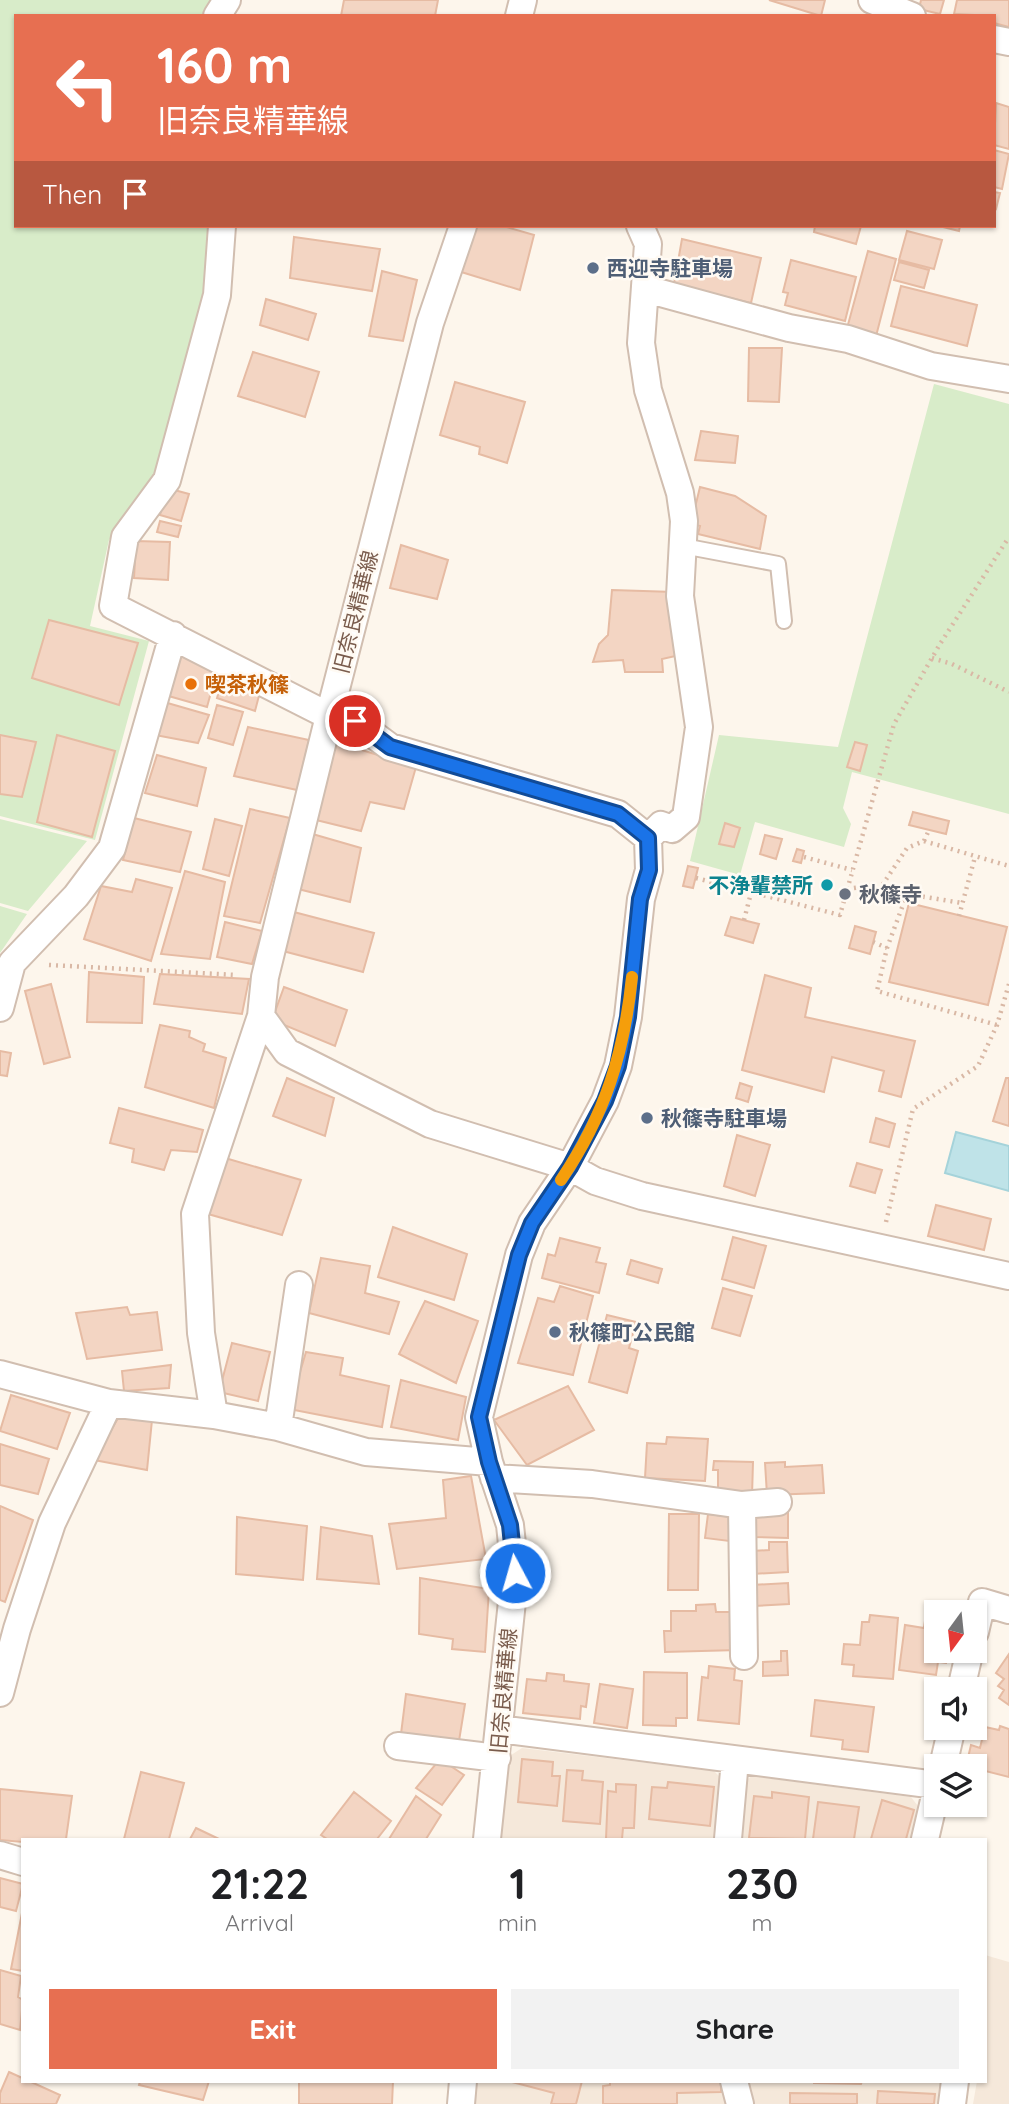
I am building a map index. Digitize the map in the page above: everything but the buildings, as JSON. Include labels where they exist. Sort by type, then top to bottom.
[{"type":"street","points":[[872,0],[907,14]]},
{"type":"street","points":[[222,228],[217,295],[167,480],[125,537],[113,606],[329,716],[355,721],[390,747],[618,814],[648,838],[661,825],[672,829],[686,817],[693,786],[699,727],[680,596],[684,521],[680,493],[648,390],[643,355],[648,244],[641,228]]},
{"type":"street","name":"旧奈良精華線","points":[[214,1415],[201,1334],[195,1214],[261,1016],[265,977],[329,716],[430,323],[462,228]]},
{"type":"street","points":[[646,289],[789,328],[848,339],[931,366],[1009,379]]},
{"type":"street","points":[[0,1008],[12,963],[76,896],[112,849],[173,635]]},
{"type":"street","name":"旧奈良精華線","points":[[487,1838],[515,1573],[510,1525],[491,1470],[479,1417],[519,1255],[532,1223],[570,1167],[605,1101],[618,1066],[628,1017],[640,899],[649,870],[648,838]]},
{"type":"street","points":[[261,1016],[287,1052],[430,1124],[570,1167],[596,1181],[642,1196],[1009,1276]]},
{"type":"street","points":[[278,1427],[299,1285]]},
{"type":"street","points":[[0,1374],[109,1403],[214,1415],[278,1427],[366,1452],[742,1505],[778,1502]]},
{"type":"street","points":[[0,1693],[8,1628],[52,1523],[109,1403]]},
{"type":"street","points":[[742,1505],[744,1656]]},
{"type":"street","points":[[987,1603],[1009,1610]]},
{"type":"street","points":[[499,1729],[924,1784]]},
{"type":"street","points":[[398,1746],[497,1758]]},
{"type":"street","points":[[728,1838],[735,1760]]},
{"type":"street","points":[[925,1838],[930,1817]]},
{"type":"street","points":[[0,1855],[21,1861]]},
{"type":"street","points":[[461,2104],[463,2083]]},
{"type":"street","points":[[735,2083],[740,2104]]},
{"type":"street","points":[[952,2104],[955,2083]]},
{"type":"lane","points":[[683,546],[778,564],[784,621]]},
{"type":"path","points":[[695,878],[840,915],[894,724],[932,658],[1009,537]]},
{"type":"path","points":[[932,658],[952,664],[1009,692]]},
{"type":"path","points":[[924,841],[929,830]]},
{"type":"path","points":[[883,884],[907,848],[924,841],[1009,866]]},
{"type":"path","points":[[804,857],[852,870]]},
{"type":"path","points":[[959,916],[975,857]]},
{"type":"path","points":[[847,889],[883,884],[906,894],[962,903]]},
{"type":"path","points":[[744,920],[751,893]]},
{"type":"path","points":[[906,894],[887,948],[877,991],[997,1025]]},
{"type":"path","points":[[873,942],[887,948]]},
{"type":"path","points":[[12,963],[265,977]]},
{"type":"path","points":[[879,1246],[897,1185],[914,1110],[978,1066],[997,1025],[1009,984]]},
{"type":"shaded area","points":[[522,1748],[714,1771],[723,1780],[717,1838],[495,1838],[502,1761]]},
{"type":"shaded area","points":[[752,1776],[911,1797],[921,1810],[913,1838],[739,1838],[745,1781]]},
{"type":"shaded area","points":[[987,1956],[1009,1962],[1009,2104],[973,2104],[977,2083],[987,2083]]},
{"type":"shaded area","points":[[473,2083],[726,2083],[727,2104],[470,2104]]},
{"type":"shaded area","points":[[747,2083],[941,2083],[939,2104],[750,2104]]},
{"type":"green space","points":[[0,0],[214,0],[204,14],[14,14],[14,228],[210,228],[210,297],[152,489],[109,540],[90,626],[149,641],[95,840],[0,816]]},
{"type":"green space","points":[[934,384],[1009,404],[1009,814],[852,772],[843,808],[851,824],[844,847],[755,822],[740,875],[690,861],[719,735],[838,747]]},
{"type":"green space","points":[[0,819],[87,841],[28,911],[0,903]]},
{"type":"green space","points":[[0,906],[27,914],[0,953]]},
{"type":"water","points":[[956,1132],[1009,1146],[1009,1191],[945,1173]]},
{"type":"slow traffic","points":[[561,1180],[605,1101],[618,1066],[628,1017],[632,977]]},
{"type":"place","name":"西迎寺駐車場","points":[[593,268]]},
{"type":"place","name":"喫茶秋篠","points":[[191,684]]},
{"type":"place","name":"不浄輩禁所","points":[[827,885]]},
{"type":"place","name":"秋篠寺","points":[[845,894]]},
{"type":"place","name":"秋篠寺駐車場","points":[[647,1118]]},
{"type":"place","name":"秋篠町公民館","points":[[555,1332]]},
{"type":"route","points":[[355,721],[390,747],[618,814],[648,838],[649,870],[640,899],[641,914],[628,1017],[618,1066],[605,1101],[570,1167],[532,1223],[519,1255],[479,1417],[489,1462],[510,1525],[515,1573]]}]
